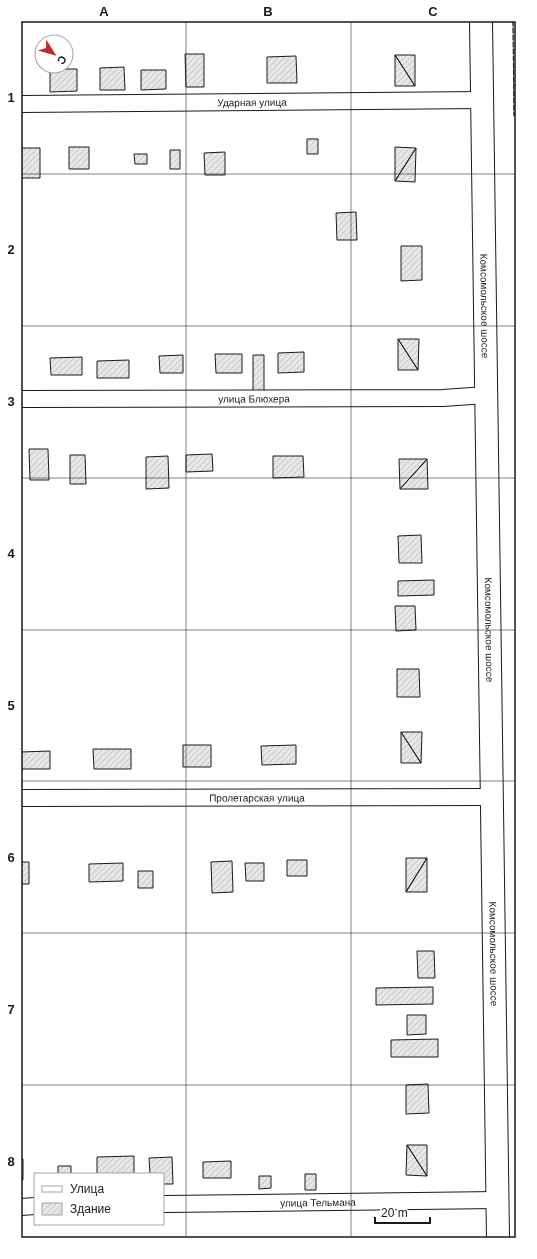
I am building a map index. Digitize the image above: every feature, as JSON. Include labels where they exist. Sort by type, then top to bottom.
[{"type":"main road","name":"Комсомольское шоссе","points":[[481,21],[498,1238]]},
{"type":"street","name":"Ударная улица","points":[[21,104],[482,100]]},
{"type":"street","name":"улица Блюхера","points":[[21,399],[443,398],[486,395]]},
{"type":"street","name":"Пролетарская улица","points":[[21,798],[492,797]]},
{"type":"street","name":"улица Тельмана","points":[[164,1204],[498,1200]]},
{"type":"street","points":[[21,1207],[34,1206]]},
{"type":"shaded area","points":[[513,21],[516,21],[516,117],[514,116]]},
{"type":"building","points":[[185,54],[204,54],[204,87],[186,87]]},
{"type":"building","points":[[395,55],[415,55],[415,86]]},
{"type":"building","points":[[395,55],[415,86],[395,86]]},
{"type":"building","points":[[296,56],[297,83],[267,83],[267,57]]},
{"type":"building","points":[[124,67],[125,90],[100,90],[100,68]]},
{"type":"building","points":[[74,69],[77,69],[77,91],[50,92],[50,74],[74,74]]},
{"type":"building","points":[[141,70],[166,70],[166,89],[141,90]]},
{"type":"building","points":[[307,139],[318,139],[318,154],[307,154]]},
{"type":"building","points":[[69,147],[89,147],[89,169],[69,169]]},
{"type":"building","points":[[395,147],[416,148],[395,181]]},
{"type":"building","points":[[21,148],[40,148],[40,178],[21,178]]},
{"type":"building","points":[[416,148],[415,182],[395,181]]},
{"type":"building","points":[[170,150],[180,150],[180,169],[170,169]]},
{"type":"building","points":[[225,152],[225,175],[205,175],[204,153]]},
{"type":"building","points":[[134,154],[147,154],[147,164],[135,164]]},
{"type":"building","points":[[356,212],[357,240],[337,240],[336,213]]},
{"type":"building","points":[[401,246],[422,246],[422,280],[401,281]]},
{"type":"building","points":[[398,339],[419,339],[418,370]]},
{"type":"building","points":[[398,339],[418,370],[398,370]]},
{"type":"building","points":[[304,352],[304,372],[278,373],[278,353]]},
{"type":"building","points":[[215,354],[242,354],[242,373],[216,373]]},
{"type":"building","points":[[183,355],[183,373],[160,373],[159,356]]},
{"type":"building","points":[[253,355],[264,355],[264,391],[253,391]]},
{"type":"building","points":[[82,357],[82,375],[51,375],[50,358]]},
{"type":"building","points":[[129,360],[129,378],[97,378],[97,361]]},
{"type":"building","points":[[29,449],[48,449],[49,480],[30,480]]},
{"type":"building","points":[[212,454],[213,471],[186,472],[186,455]]},
{"type":"building","points":[[70,455],[85,455],[86,484],[70,484]]},
{"type":"building","points":[[168,456],[169,488],[146,489],[146,457]]},
{"type":"building","points":[[273,456],[303,456],[304,477],[273,478]]},
{"type":"building","points":[[399,459],[427,459],[400,489]]},
{"type":"building","points":[[427,459],[428,489],[400,489]]},
{"type":"building","points":[[421,535],[422,563],[399,563],[398,536]]},
{"type":"building","points":[[434,580],[434,595],[398,596],[398,581]]},
{"type":"building","points":[[395,606],[415,606],[416,630],[396,631]]},
{"type":"building","points":[[397,669],[419,669],[420,697],[397,697]]},
{"type":"building","points":[[401,732],[421,763],[401,763]]},
{"type":"building","points":[[401,732],[422,732],[421,763]]},
{"type":"building","points":[[183,745],[211,745],[211,767],[183,767]]},
{"type":"building","points":[[296,745],[296,764],[262,765],[261,746]]},
{"type":"building","points":[[93,749],[131,749],[131,769],[94,769]]},
{"type":"building","points":[[50,751],[50,769],[21,769],[21,752]]},
{"type":"building","points":[[406,858],[427,858],[406,892]]},
{"type":"building","points":[[427,858],[427,892],[406,892]]},
{"type":"building","points":[[287,860],[307,860],[307,876],[287,876]]},
{"type":"building","points":[[232,861],[233,892],[212,893],[211,862]]},
{"type":"building","points":[[21,862],[29,862],[29,884],[21,884]]},
{"type":"building","points":[[123,863],[123,881],[89,882],[89,864]]},
{"type":"building","points":[[245,863],[264,863],[264,881],[246,881]]},
{"type":"building","points":[[138,871],[153,871],[153,888],[138,888]]},
{"type":"building","points":[[417,951],[434,951],[435,978],[418,978]]},
{"type":"building","points":[[433,987],[433,1004],[376,1005],[376,988]]},
{"type":"building","points":[[407,1015],[426,1015],[426,1034],[407,1035]]},
{"type":"building","points":[[438,1039],[438,1057],[391,1057],[391,1040]]},
{"type":"building","points":[[428,1084],[429,1113],[406,1114],[406,1085]]},
{"type":"building","points":[[407,1145],[427,1176],[406,1175]]},
{"type":"building","points":[[407,1145],[427,1145],[427,1176]]},
{"type":"building","points":[[134,1156],[134,1173],[97,1173],[97,1157]]},
{"type":"building","points":[[172,1157],[173,1184],[164,1184],[164,1173],[150,1173],[149,1158]]},
{"type":"building","points":[[21,1159],[23,1159],[23,1180],[21,1180]]},
{"type":"building","points":[[231,1161],[231,1178],[203,1178],[203,1162]]},
{"type":"building","points":[[58,1166],[71,1166],[71,1173],[58,1173]]},
{"type":"building","points":[[305,1174],[316,1174],[316,1190],[305,1190]]},
{"type":"building","points":[[259,1176],[271,1176],[271,1188],[259,1189]]},
{"type":"fence","points":[[513,21],[514,116],[516,117]]}]
